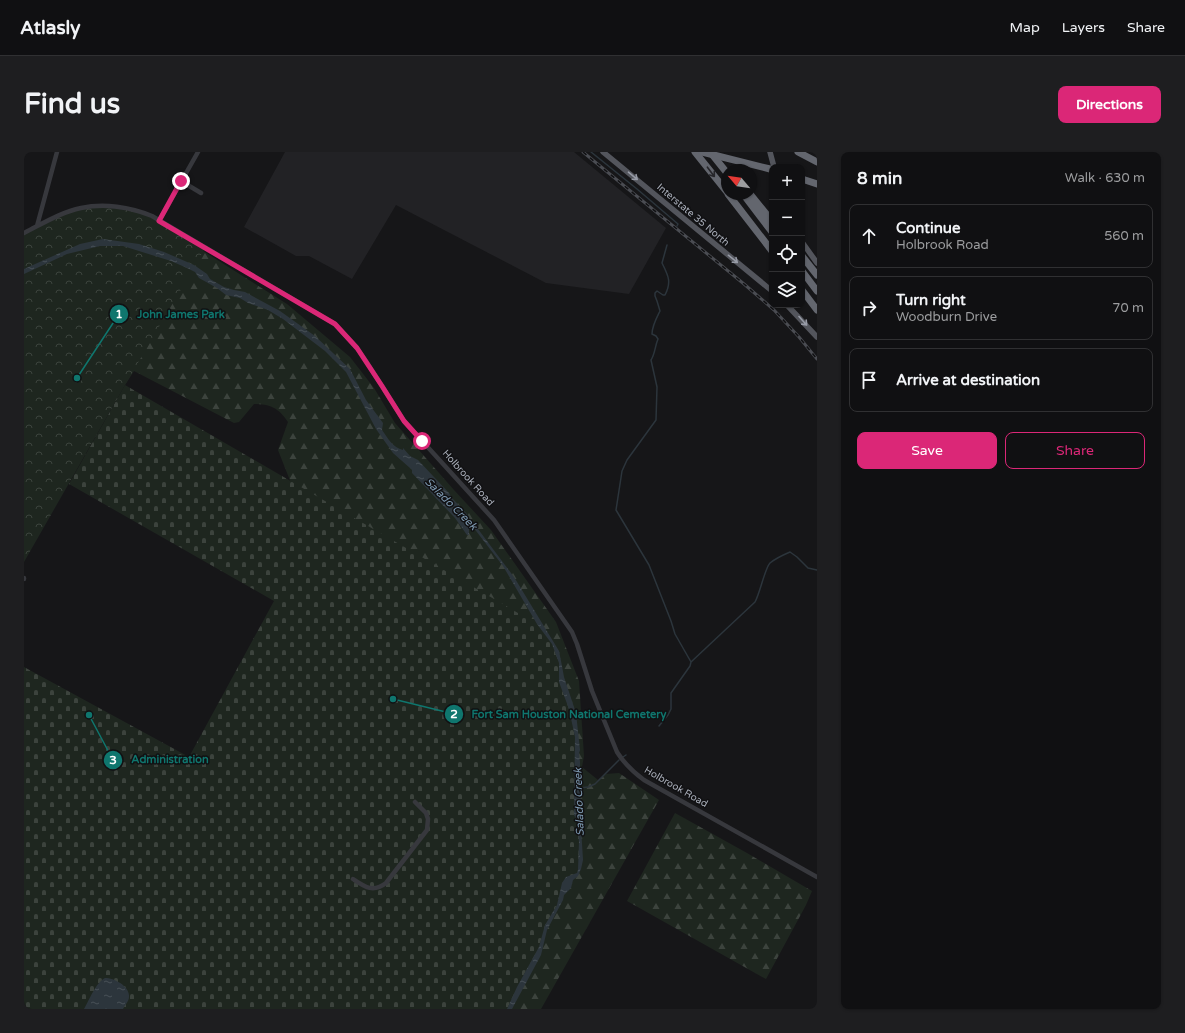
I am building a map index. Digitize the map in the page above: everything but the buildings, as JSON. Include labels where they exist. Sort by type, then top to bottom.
[{"type":"highway","points":[[695,152],[721,184]]},
{"type":"highway","points":[[702,152],[769,167]]},
{"type":"highway","points":[[710,152],[721,166]]},
{"type":"highway","points":[[715,152],[769,167]]},
{"type":"highway","points":[[715,152],[726,164]]},
{"type":"highway","points":[[798,152],[817,162]]},
{"type":"highway","points":[[805,179],[817,184]]},
{"type":"highway","points":[[733,200],[769,247]]},
{"type":"highway","points":[[748,200],[769,228]]},
{"type":"highway","points":[[755,200],[769,217]]},
{"type":"highway","points":[[805,260],[817,275]]},
{"type":"highway","points":[[803,272],[817,291]]},
{"type":"highway","points":[[805,294],[817,310]]},
{"type":"main road","name":"Interstate 35 North","points":[[603,152],[769,289]]},
{"type":"main road","points":[[770,152],[772,164]]},
{"type":"main road","points":[[805,246],[817,263]]},
{"type":"main road","points":[[790,308],[817,337]]},
{"type":"street","points":[[37,226],[57,152]]},
{"type":"street","points":[[159,221],[198,152]]},
{"type":"street","points":[[181,181],[201,193]]},
{"type":"street","name":"Holbrook Road","points":[[24,233],[72,210],[83,208],[114,207],[138,211],[152,216],[335,324],[366,361],[404,421],[494,520],[572,632],[592,690],[617,752],[622,759],[636,774],[654,786],[817,877]]},
{"type":"street","points":[[352,880],[372,888],[377,888],[386,883],[427,830],[428,819],[426,813],[415,802]]},
{"type":"shaded area","points":[[285,152],[574,152],[666,228],[629,294],[546,283],[396,205],[352,279],[309,256],[296,256],[244,227]]},
{"type":"green space","points":[[108,207],[133,210],[159,221],[204,250],[24,562],[24,233],[77,209]]},
{"type":"green space","points":[[170,230],[287,304],[350,357],[374,388],[395,423],[491,530],[556,622],[579,681],[584,756],[582,767],[598,780],[606,774],[619,773],[659,800],[541,1009],[138,1009],[315,544],[278,450],[288,422],[278,410],[265,405],[254,404],[239,422],[234,423],[134,371],[125,385]]},
{"type":"green space","points":[[125,385],[537,624],[552,644],[559,663],[559,682],[569,709],[575,737],[575,816],[579,823],[578,870],[577,873],[562,883],[557,905],[545,925],[539,947],[517,987],[507,1009],[24,1009],[24,667],[189,757],[274,601],[69,484]]},
{"type":"green space","points":[[675,813],[812,891],[766,979],[627,901]]},
{"type":"water","name":"Salado Creek","points":[[103,239],[139,244],[164,252],[194,265],[207,274],[210,279],[224,287],[245,292],[280,311],[315,336],[350,369],[366,400],[383,423],[382,430],[391,442],[399,449],[403,450],[403,448],[410,456],[418,460],[466,513],[514,577],[559,651],[564,677],[576,713],[580,750],[583,860],[578,876],[573,880],[571,888],[564,895],[563,900],[547,930],[541,955],[512,1009],[507,1009],[517,987],[539,947],[545,925],[557,905],[562,883],[566,877],[577,873],[578,870],[579,823],[574,815],[575,737],[569,709],[559,682],[559,663],[552,644],[537,624],[503,566],[470,523],[469,535],[467,535],[455,518],[412,473],[412,470],[393,453],[376,429],[346,372],[325,351],[283,319],[268,310],[248,303],[240,298],[226,295],[199,278],[195,272],[187,268],[171,261],[123,246],[100,246],[67,254],[24,274],[24,269],[80,244]]},
{"type":"water","points":[[105,978],[113,979],[121,983],[127,989],[129,993],[128,1002],[123,1009],[84,1009],[96,987]]},
{"type":"waterway","points":[[591,152],[678,224],[677,226]]},
{"type":"waterway","points":[[659,726],[671,709],[671,693],[690,666],[691,662],[675,634],[649,565],[616,510],[622,471],[627,460],[656,420],[657,387],[651,360],[658,339],[652,334],[652,331],[654,322],[660,311],[655,293],[657,291],[665,295],[669,282],[662,263],[667,245]]},
{"type":"waterway","points":[[691,662],[755,602],[766,570],[772,561],[790,552],[808,568],[817,570]]},
{"type":"waterway","name":"Salado Creek","points":[[580,788],[595,784],[619,760]]},
{"type":"railway","points":[[583,152],[774,310],[817,359]]},
{"type":"place","name":"John James Park","points":[[77,378]]},
{"type":"place","name":"Fort Sam Houston National Cemetery","points":[[393,699]]},
{"type":"place","name":"Administration","points":[[89,715]]},
{"type":"route","points":[[181,181],[159,221],[335,324],[357,348],[398,413],[422,441]]}]
